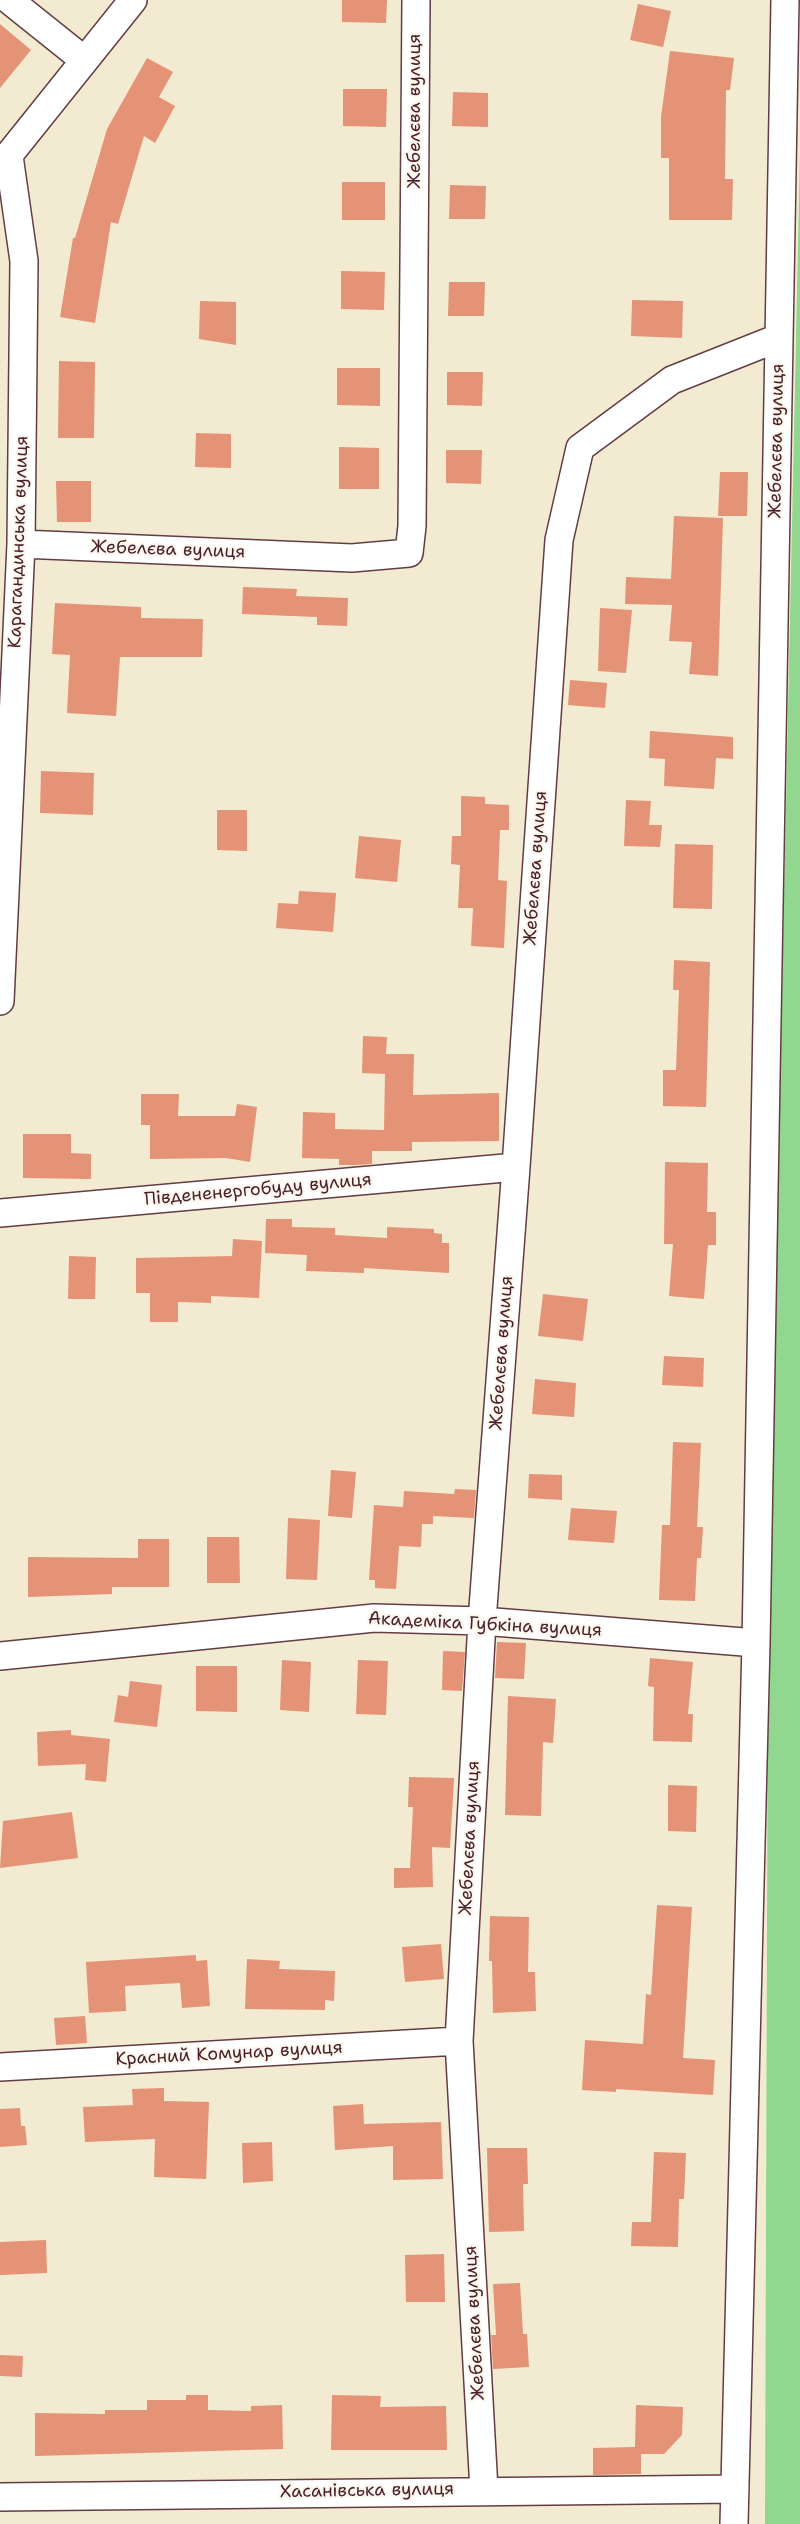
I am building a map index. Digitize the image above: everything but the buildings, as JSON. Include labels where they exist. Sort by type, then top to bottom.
[{"type":"street","points":[[9,0],[84,60]]},
{"type":"street","name":"Карагандинська вулиця","points":[[0,1000],[21,544],[24,261],[4,161],[133,0]]},
{"type":"street","name":"Жебелєва вулиця","points":[[21,544],[352,558],[409,553],[412,526],[416,0]]},
{"type":"street","name":"Жебелєва вулиця","points":[[734,2524],[756,1643],[785,0]]},
{"type":"street","name":"Жебелєва вулиця","points":[[484,2490],[459,2041],[482,1621],[559,540],[580,448],[672,380],[778,338]]},
{"type":"street","name":"Південенергобуду вулиця","points":[[0,1213],[516,1167]]},
{"type":"street","name":"Академіка Губкіна вулиця","points":[[0,1656],[374,1618],[482,1621],[756,1643]]},
{"type":"street","name":"Красний Комунар вулиця","points":[[0,2067],[459,2041]]},
{"type":"street","name":"Хасанівська вулиця","points":[[0,2498],[735,2488]]},
{"type":"green space","points":[[800,152],[800,2524],[765,2524],[768,1645]]}]
